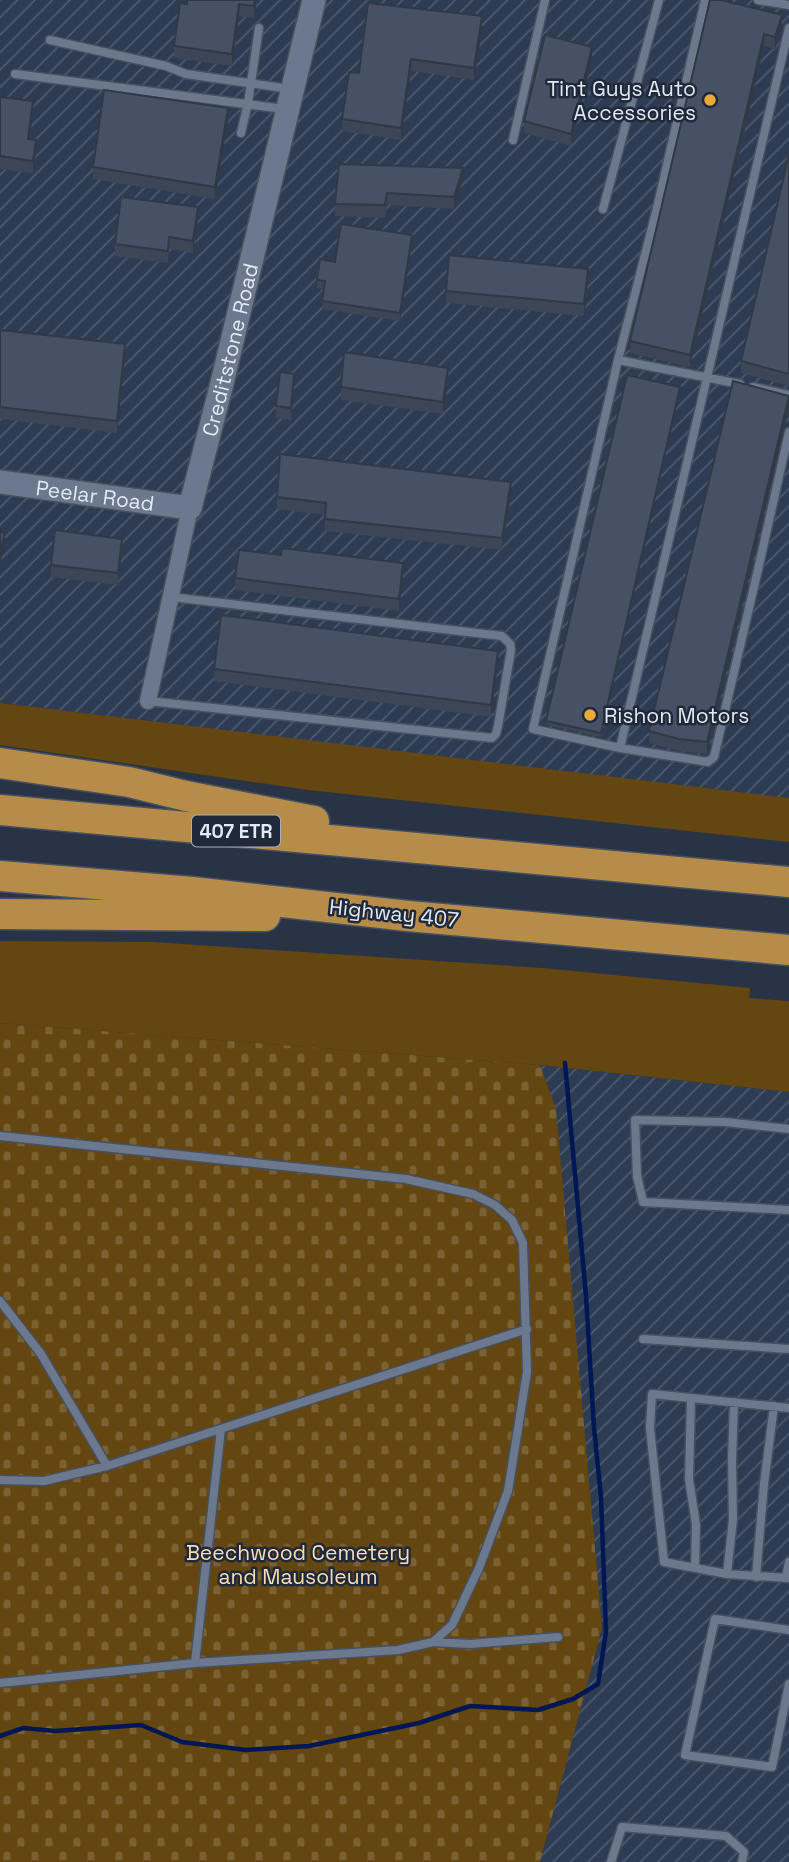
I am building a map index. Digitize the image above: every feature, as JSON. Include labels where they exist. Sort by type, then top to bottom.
[{"type":"highway","points":[[0,763],[129,782],[186,796],[472,853]]},
{"type":"highway","name":"407 ETR","points":[[0,810],[789,883]]},
{"type":"highway","name":"Highway 407","points":[[0,876],[192,891],[408,916],[789,950]]},
{"type":"highway","points":[[0,914],[408,916]]},
{"type":"street","name":"Creditstone Road","points":[[148,701],[190,508],[314,0]]},
{"type":"street","name":"Peelar Road","points":[[0,482],[190,508]]},
{"type":"lane","points":[[513,140],[545,0]]},
{"type":"lane","points":[[603,209],[659,0]]},
{"type":"lane","points":[[705,0],[533,729],[620,748],[708,762],[714,757],[789,432]]},
{"type":"lane","points":[[758,0],[789,5]]},
{"type":"lane","points":[[620,748],[789,28]]},
{"type":"lane","points":[[241,133],[260,29]]},
{"type":"lane","points":[[50,40],[166,66],[186,74],[251,83],[289,99]]},
{"type":"lane","points":[[15,74],[248,103],[289,99]]},
{"type":"lane","points":[[618,360],[789,395]]},
{"type":"lane","points":[[148,701],[486,738],[492,738],[498,726],[510,650],[510,644],[502,636],[171,597]]},
{"type":"lane","points":[[789,1129],[725,1122],[635,1120],[636,1175],[643,1202],[789,1210]]},
{"type":"lane","points":[[0,1136],[406,1179],[473,1194],[495,1205],[512,1220],[523,1243],[527,1372],[508,1491],[479,1569],[452,1625],[433,1642]]},
{"type":"lane","points":[[0,1301],[41,1354],[107,1466]]},
{"type":"lane","points":[[0,1480],[44,1480],[107,1466],[527,1329]]},
{"type":"lane","points":[[643,1339],[789,1349]]},
{"type":"lane","points":[[789,1408],[652,1394],[650,1428],[664,1562],[727,1574],[787,1578],[789,1562]]},
{"type":"lane","points":[[691,1398],[689,1479],[696,1525],[695,1567]]},
{"type":"lane","points":[[727,1574],[733,1519],[734,1402]]},
{"type":"lane","points":[[756,1577],[774,1406]]},
{"type":"lane","points":[[195,1663],[220,1429]]},
{"type":"lane","points":[[789,1630],[715,1619],[685,1755],[772,1768],[789,1684]]},
{"type":"lane","points":[[0,1683],[195,1663],[398,1650],[433,1642],[470,1644],[558,1637]]},
{"type":"lane","points":[[611,1862],[622,1827],[726,1836],[744,1852],[742,1862]]},
{"type":"shaded area","points":[[0,0],[789,0],[789,799],[0,703]]},
{"type":"shaded area","points":[[540,1065],[789,1092],[789,1862],[540,1862],[602,1627]]},
{"type":"green space","points":[[0,703],[789,798],[789,842],[308,790],[0,745]]},
{"type":"green space","points":[[0,941],[153,942],[542,968],[750,988],[749,998],[789,1001],[789,1092],[540,1065],[0,1023]]},
{"type":"green space","name":"Beechwood Cemetery and Mausoleum","points":[[0,1023],[540,1065],[556,1109],[602,1628],[540,1862],[0,1862]]},
{"type":"building","points":[[187,0],[255,0],[254,6],[239,4],[232,54],[174,46],[180,3],[187,4]]},
{"type":"building","points":[[710,0],[721,0],[782,15],[775,37],[764,34],[690,355],[630,341]]},
{"type":"building","points":[[368,3],[482,16],[474,68],[411,59],[401,128],[342,119],[349,72],[359,73]]},
{"type":"building","points":[[545,35],[592,47],[571,134],[524,121]]},
{"type":"building","points":[[104,90],[228,108],[215,187],[93,167]]},
{"type":"building","points":[[0,97],[33,101],[28,139],[36,140],[33,161],[0,156]]},
{"type":"building","points":[[789,154],[789,374],[741,361]]},
{"type":"building","points":[[339,164],[463,168],[454,197],[387,193],[385,205],[335,204]]},
{"type":"building","points":[[121,197],[198,207],[193,241],[169,237],[168,251],[115,244]]},
{"type":"building","points":[[341,224],[412,235],[400,313],[322,301],[325,281],[317,280],[320,259],[335,262]]},
{"type":"building","points":[[449,255],[588,269],[584,304],[446,291]]},
{"type":"building","points":[[0,330],[125,344],[117,421],[0,407]]},
{"type":"building","points":[[344,352],[448,368],[443,402],[341,387]]},
{"type":"building","points":[[280,372],[294,374],[291,408],[276,406]]},
{"type":"building","points":[[627,375],[680,387],[601,733],[546,721]]},
{"type":"building","points":[[733,381],[789,396],[707,742],[679,739],[649,731]]},
{"type":"building","points":[[280,454],[511,482],[502,538],[325,519],[326,503],[277,497]]},
{"type":"building","points":[[55,530],[122,539],[118,573],[51,565]]},
{"type":"building","points":[[0,532],[5,533],[0,552]]},
{"type":"building","points":[[282,548],[403,563],[399,599],[235,578],[239,550],[281,555]]},
{"type":"building","points":[[221,615],[498,651],[491,705],[214,669]]},
{"type":"waterway","points":[[0,1736],[23,1728],[55,1731],[141,1725],[182,1742],[246,1750],[309,1746],[419,1723],[470,1706],[538,1710],[573,1699],[598,1684],[606,1632],[601,1497],[565,1063]]},
{"type":"place","name":"Tint Guys Auto Accessories","points":[[710,100]]},
{"type":"place","name":"Rishon Motors","points":[[590,715]]}]
